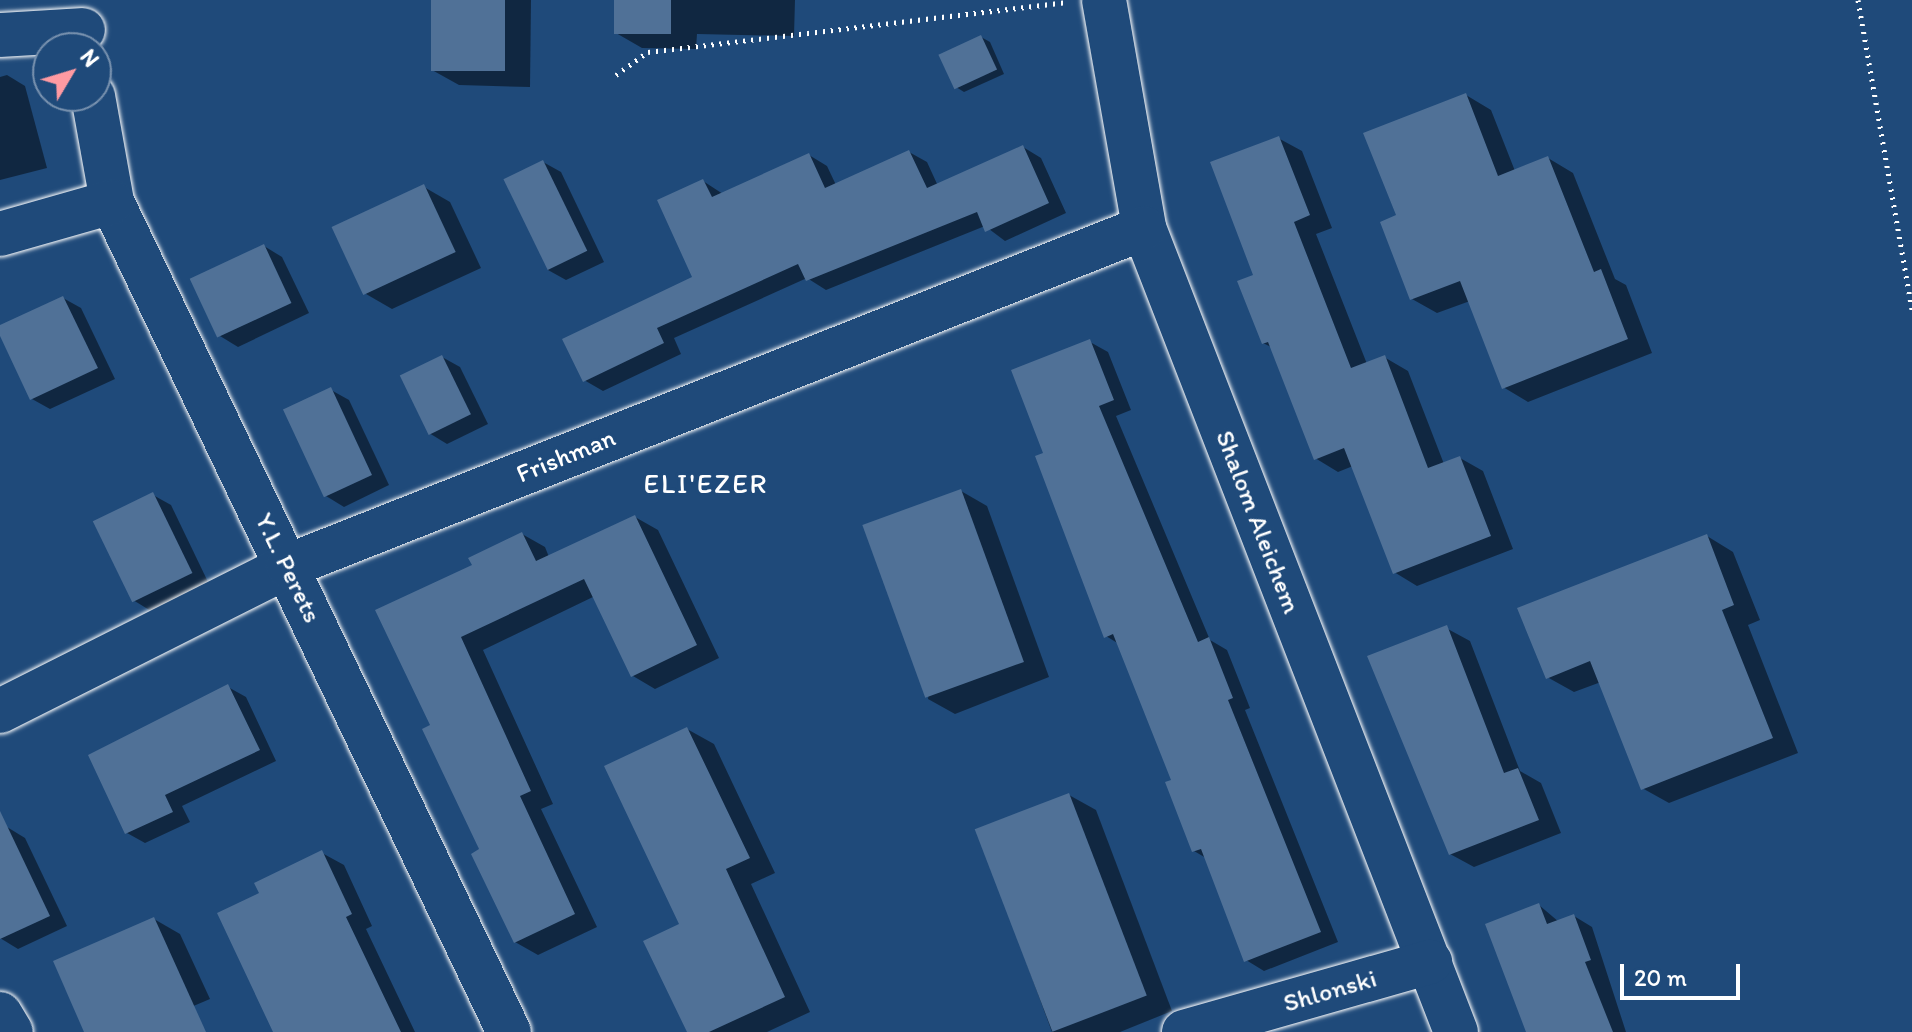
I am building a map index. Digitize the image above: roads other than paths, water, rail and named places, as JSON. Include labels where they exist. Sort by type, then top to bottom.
[{"type":"street","name":"Shalom Aleichem","points":[[1104,0],[1144,228],[1456,1032]]},
{"type":"street","points":[[0,35],[83,26]]},
{"type":"street","name":"Y.L. Perets","points":[[96,112],[112,202],[509,1032]]},
{"type":"street","points":[[0,234],[112,202]]},
{"type":"street","name":"Frishman","points":[[0,711],[288,566],[1144,228]]},
{"type":"street","name":"Shlonski","points":[[1184,1032],[1430,962]]},
{"type":"street","points":[[0,1014],[11,1032]]},
{"type":"district","name":"ELI'EZER","points":[[706,483]]}]
